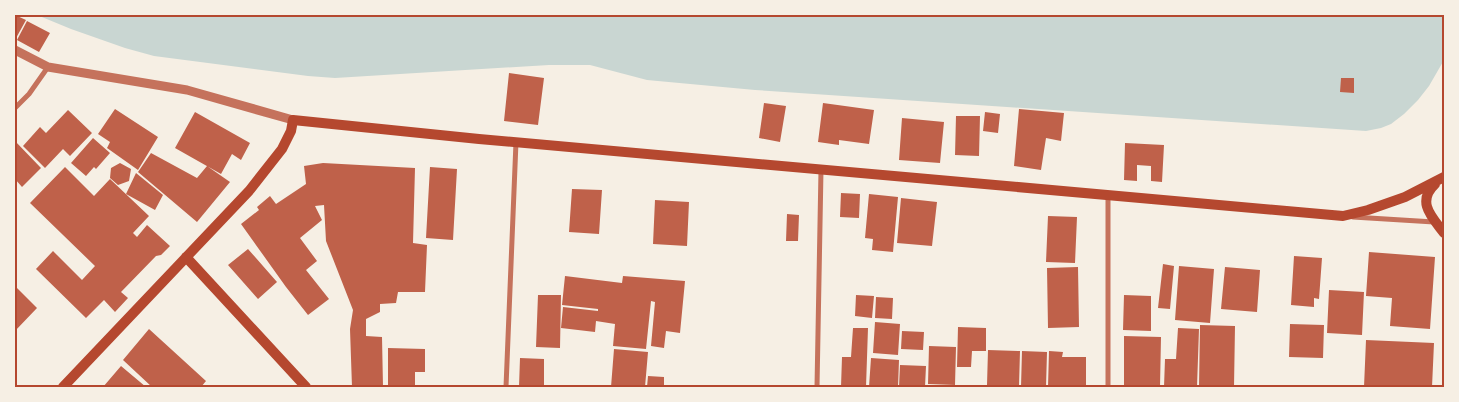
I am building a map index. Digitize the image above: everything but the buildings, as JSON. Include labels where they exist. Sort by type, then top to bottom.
[{"type":"main road","points":[[63,387],[262,176],[282,149],[291,131],[293,120],[516,142],[1343,216],[1368,210],[1404,197],[1441,179]]},
{"type":"main road","points":[[1444,170],[1441,179],[1429,190],[1426,203],[1429,214],[1440,225],[1444,233]]},
{"type":"main road","points":[[186,257],[306,387]]},
{"type":"street","points":[[15,50],[48,67],[187,90],[293,120]]},
{"type":"street","points":[[15,108],[29,94],[48,67]]},
{"type":"street","points":[[506,387],[516,142]]},
{"type":"street","points":[[817,387],[821,169]]},
{"type":"street","points":[[1108,194],[1108,387]]},
{"type":"street","points":[[1343,216],[1440,225]]},
{"type":"shaded area","points":[[37,15],[1444,15],[1444,60],[1429,86],[1404,114],[1391,124],[1366,131],[755,90],[647,80],[590,65],[549,65],[335,78],[308,76],[154,56],[125,48]]}]
